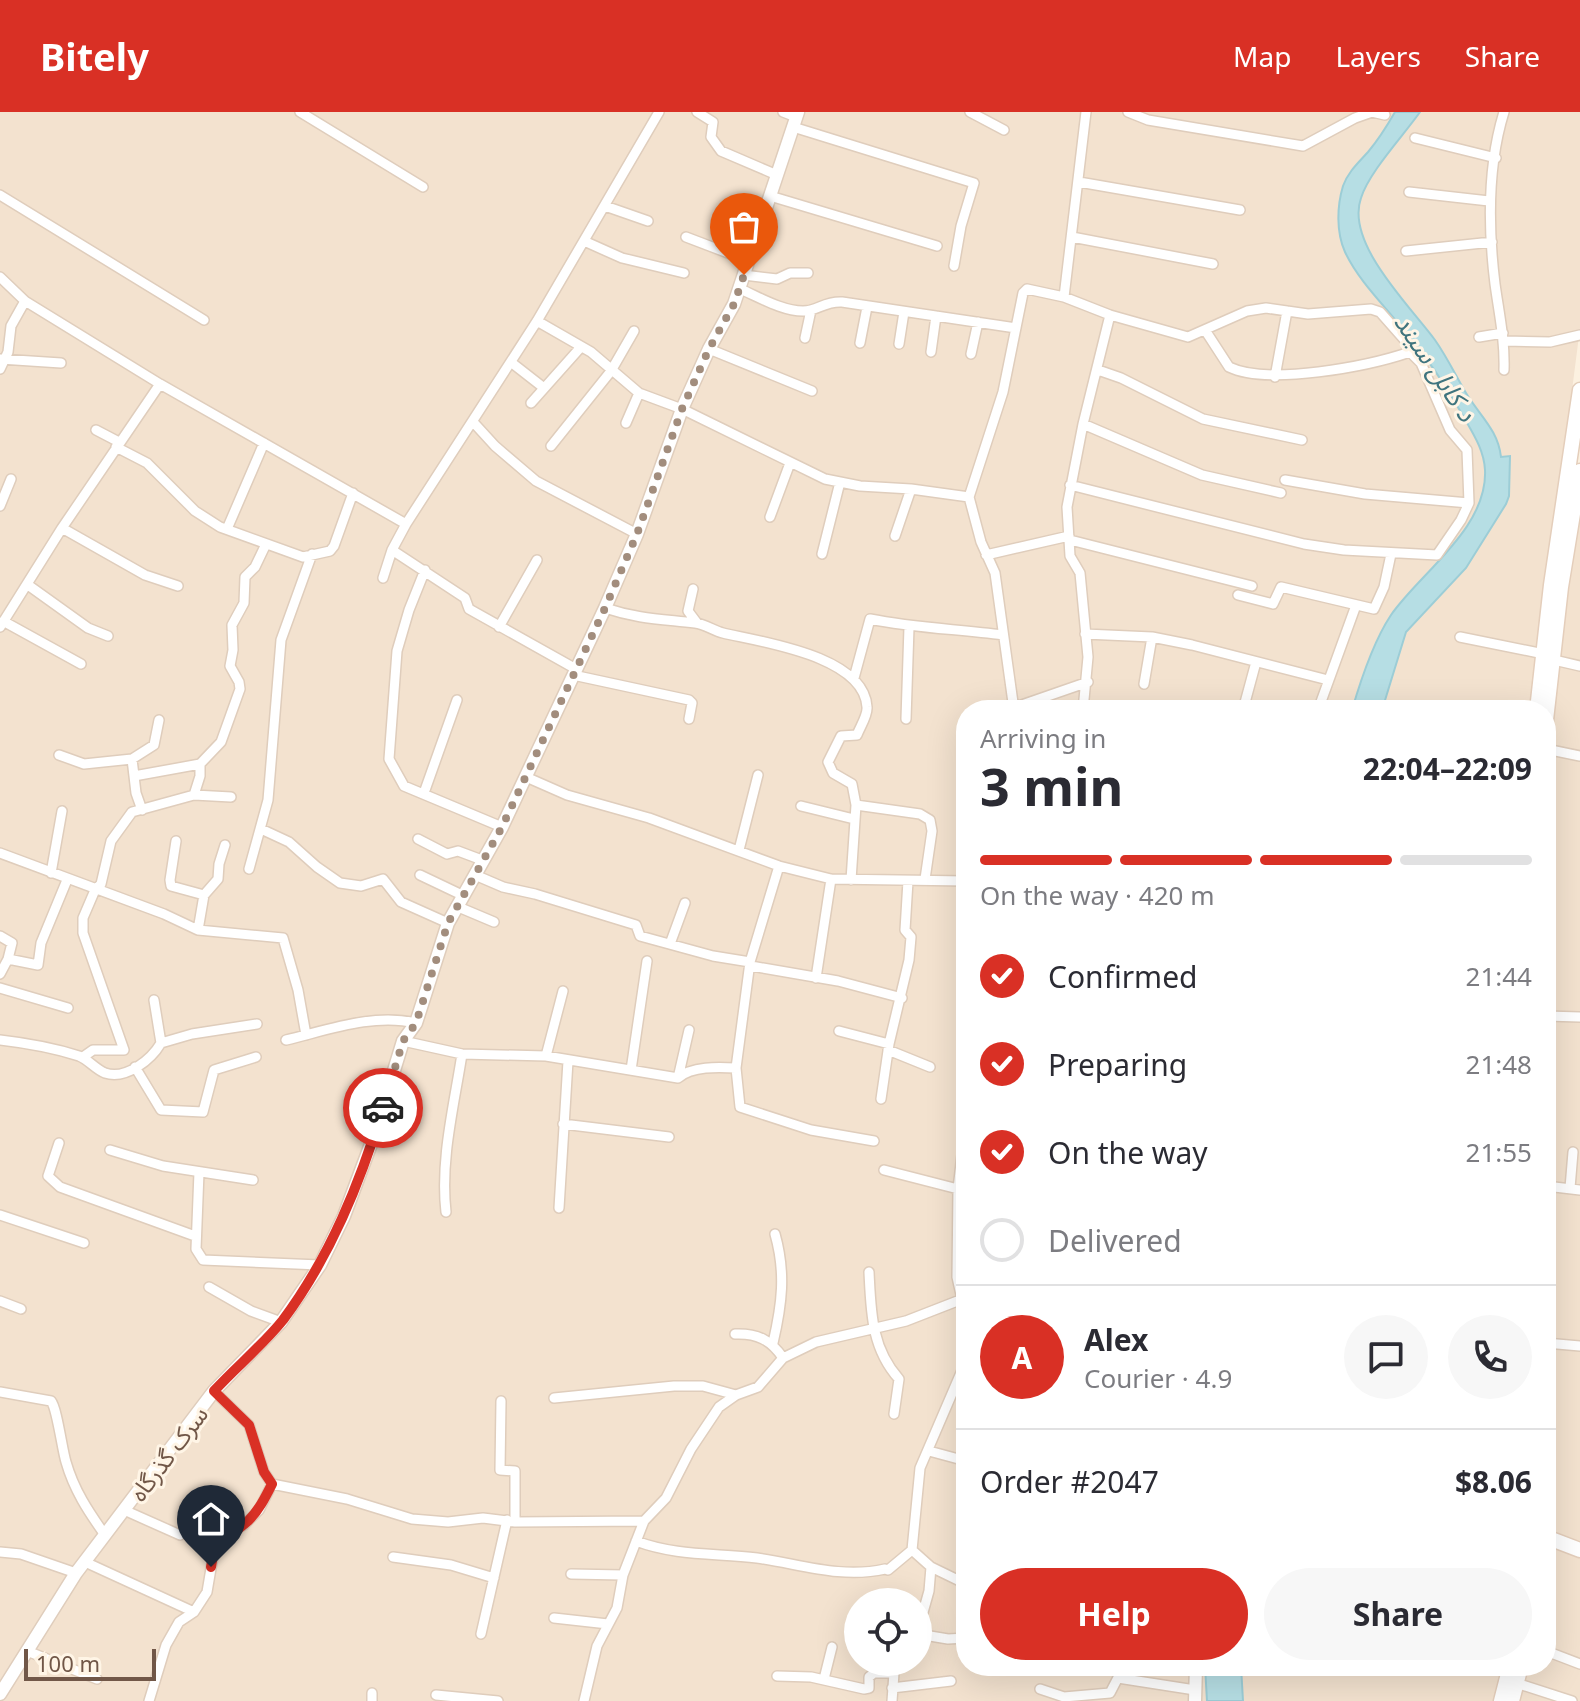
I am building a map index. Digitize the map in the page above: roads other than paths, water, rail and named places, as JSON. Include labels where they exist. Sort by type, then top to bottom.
[{"type":"main road","points":[[1547,700],[1551,585],[1580,390]]},
{"type":"main road","points":[[1539,700],[1574,534],[1580,471]]},
{"type":"main road","points":[[1556,1541],[1580,1550]]},
{"type":"main road","points":[[1501,1701],[1507,1676]]},
{"type":"main road","points":[[1512,1701],[1518,1676]]},
{"type":"street","points":[[300,112],[423,187]]},
{"type":"street","points":[[383,578],[392,550],[406,524],[512,363],[659,112]]},
{"type":"street","points":[[697,112],[713,122],[711,137],[721,151],[777,175]]},
{"type":"street","points":[[970,112],[1004,130]]},
{"type":"street","points":[[1064,297],[1086,112]]},
{"type":"street","points":[[1128,112],[1148,120],[1303,146],[1355,118],[1372,112],[1385,115]]},
{"type":"street","points":[[1504,112],[1497,136],[1489,201],[1504,337],[1504,370]]},
{"type":"street","points":[[792,117],[974,183],[961,226],[954,266]]},
{"type":"street","name":"سرک گذرگاه","points":[[0,1694],[80,1568],[214,1391],[281,1322],[320,1265],[344,1216],[403,1041],[416,1023],[448,923],[502,827],[605,608],[637,534],[682,409],[740,289],[777,175],[792,117]]},
{"type":"street","points":[[1415,138],[1496,158]]},
{"type":"street","points":[[1079,182],[1240,210]]},
{"type":"street","points":[[1409,192],[1489,201]]},
{"type":"street","points":[[0,195],[204,320]]},
{"type":"street","points":[[770,196],[937,246]]},
{"type":"street","points":[[605,206],[648,221]]},
{"type":"street","points":[[686,237],[749,261]]},
{"type":"street","points":[[1072,237],[1213,264]]},
{"type":"street","points":[[584,241],[622,258],[684,273]]},
{"type":"street","points":[[1406,251],[1492,242]]},
{"type":"street","points":[[744,275],[777,279],[790,273],[808,273]]},
{"type":"street","points":[[0,277],[25,301],[160,384],[406,524]]},
{"type":"street","points":[[740,289],[794,309],[811,310],[829,302],[1016,328]]},
{"type":"street","points":[[1012,700],[995,573],[986,555],[969,497],[1003,392],[1023,293],[1027,289],[1064,297],[1110,315],[1188,337],[1247,311],[1266,308],[1308,314],[1371,309],[1380,312],[1421,363],[1450,430],[1467,450],[1469,503],[1437,555],[1391,554],[1330,548],[1270,537],[1092,488],[1070,485]]},
{"type":"street","points":[[1,362],[8,352],[11,326],[25,301]]},
{"type":"street","points":[[860,343],[867,307]]},
{"type":"street","points":[[805,338],[811,310]]},
{"type":"street","points":[[1275,377],[1287,311]]},
{"type":"street","points":[[899,344],[904,312]]},
{"type":"street","points":[[1085,700],[1088,682],[1080,573],[1070,556],[1067,507],[1083,424],[1110,315]]},
{"type":"street","points":[[931,352],[936,316]]},
{"type":"street","points":[[537,321],[591,352],[639,393],[682,409],[825,479],[860,486],[969,497]]},
{"type":"street","points":[[971,354],[978,322]]},
{"type":"street","points":[[1205,330],[1229,367],[1275,377],[1381,362],[1410,352]]},
{"type":"street","points":[[551,446],[611,371],[634,331]]},
{"type":"street","points":[[1479,337],[1550,342],[1580,335]]},
{"type":"street","points":[[531,403],[580,348]]},
{"type":"street","points":[[709,349],[812,391]]},
{"type":"street","points":[[1,362],[61,363]]},
{"type":"street","points":[[512,363],[544,388]]},
{"type":"street","points":[[1098,370],[1121,378],[1203,419],[1302,440]]},
{"type":"street","points":[[81,664],[2,624],[62,528],[160,384]]},
{"type":"street","points":[[626,423],[639,393]]},
{"type":"street","points":[[474,423],[495,446],[536,481],[637,534]]},
{"type":"street","points":[[1083,424],[1202,475],[1281,493]]},
{"type":"street","points":[[96,430],[147,463],[195,511],[227,529],[298,556],[330,551],[353,493]]},
{"type":"street","points":[[227,529],[264,443]]},
{"type":"street","points":[[770,517],[790,463]]},
{"type":"street","points":[[0,506],[11,479]]},
{"type":"street","points":[[1285,480],[1365,494],[1469,503]]},
{"type":"street","points":[[822,554],[840,482]]},
{"type":"street","points":[[895,536],[911,489]]},
{"type":"street","points":[[62,528],[145,575],[178,586]]},
{"type":"street","points":[[986,555],[1070,538],[1252,586]]},
{"type":"street","points":[[134,776],[200,764],[221,742],[240,689],[230,666],[232,623],[244,603],[245,577],[255,567],[266,544]]},
{"type":"street","points":[[392,550],[465,598],[469,609],[575,672],[692,701],[689,719]]},
{"type":"street","points":[[249,869],[268,800],[281,640],[312,554]]},
{"type":"street","points":[[1238,595],[1273,604],[1281,587],[1374,609],[1384,587],[1391,554]]},
{"type":"street","points":[[499,627],[537,560]]},
{"type":"street","points":[[425,570],[397,651],[389,759],[404,786],[502,827]]},
{"type":"street","points":[[28,585],[88,628],[108,636]]},
{"type":"street","points":[[693,589],[688,611],[697,623]]},
{"type":"street","points":[[605,608],[637,618],[697,623],[718,632],[810,654],[854,678],[862,689],[868,709],[857,735],[841,736],[828,762],[833,773],[852,784],[856,805],[851,880]]},
{"type":"street","points":[[1321,700],[1355,608]]},
{"type":"street","points":[[854,678],[870,619],[909,627],[951,628],[1003,635]]},
{"type":"street","points":[[906,719],[909,627]]},
{"type":"street","points":[[1085,634],[1152,637],[1328,680]]},
{"type":"street","points":[[1144,684],[1152,637]]},
{"type":"street","points":[[1460,637],[1580,666]]},
{"type":"street","points":[[1246,700],[1256,662]]},
{"type":"street","points":[[1038,700],[1088,682]]},
{"type":"street","points":[[424,793],[457,700]]},
{"type":"street","points":[[59,755],[84,764],[132,759],[154,745],[159,720]]},
{"type":"street","points":[[1556,751],[1580,756]]},
{"type":"street","points":[[132,759],[136,793],[142,810]]},
{"type":"street","points":[[194,795],[200,764]]},
{"type":"street","points":[[739,850],[758,775]]},
{"type":"street","points":[[526,777],[567,795],[649,818],[779,866],[831,879],[956,881]]},
{"type":"street","points":[[83,1057],[93,1050],[124,1050],[83,933],[83,918],[95,890],[101,884],[111,841],[132,812],[194,795],[231,797]]},
{"type":"street","points":[[856,805],[920,814],[930,820],[932,831],[925,879]]},
{"type":"street","points":[[801,806],[854,819]]},
{"type":"street","points":[[51,873],[62,811]]},
{"type":"street","points":[[261,829],[289,842],[340,883],[361,886],[383,879],[401,902],[448,923]]},
{"type":"street","points":[[418,839],[447,854],[458,851],[482,860]]},
{"type":"street","points":[[176,841],[171,886],[204,895]]},
{"type":"street","points":[[198,930],[204,895],[218,879],[225,845]]},
{"type":"street","points":[[0,853],[164,914],[198,930],[283,938],[298,990],[306,1035]]},
{"type":"street","points":[[779,866],[751,964],[736,1068],[740,1107],[811,1130],[874,1141]]},
{"type":"street","points":[[420,875],[494,922]]},
{"type":"street","points":[[475,875],[503,887],[636,925],[640,936],[713,956],[902,998]]},
{"type":"street","points":[[816,978],[831,879]]},
{"type":"street","points":[[8,959],[38,965],[41,943],[67,880]]},
{"type":"street","points":[[881,1099],[888,1047],[902,998],[911,937],[905,930],[908,881]]},
{"type":"street","points":[[670,944],[685,903]]},
{"type":"street","points":[[0,936],[12,943],[0,974]]},
{"type":"street","points":[[631,1070],[647,961]]},
{"type":"street","points":[[0,988],[68,1008]]},
{"type":"street","points":[[546,1056],[563,991]]},
{"type":"street","points":[[0,1040],[83,1057],[106,1073],[120,1075],[156,1051],[161,1043],[154,1000]]},
{"type":"street","points":[[1556,1016],[1580,1017]]},
{"type":"street","points":[[286,1040],[393,1018],[416,1023]]},
{"type":"street","points":[[161,1043],[192,1034],[257,1024]]},
{"type":"street","points":[[678,1078],[689,1030]]},
{"type":"street","points":[[839,1031],[888,1047],[930,1067]]},
{"type":"street","points":[[403,1041],[462,1054],[546,1056],[678,1078],[684,1073],[710,1068],[736,1068]]},
{"type":"street","points":[[446,1212],[446,1159],[462,1054]]},
{"type":"street","points":[[135,1067],[161,1110],[203,1112],[214,1070],[256,1057]]},
{"type":"street","points":[[559,1208],[568,1061]]},
{"type":"street","points":[[563,1124],[669,1137]]},
{"type":"street","points":[[59,1143],[48,1176],[60,1187],[195,1236]]},
{"type":"street","points":[[110,1150],[163,1166],[253,1180]]},
{"type":"street","points":[[1573,1152],[1575,1189]]},
{"type":"street","points":[[884,1170],[956,1188]]},
{"type":"street","points":[[199,1172],[195,1236],[196,1249],[203,1260],[320,1265]]},
{"type":"street","points":[[0,1215],[84,1243]]},
{"type":"street","points":[[773,1343],[783,1298],[784,1275],[775,1234]]},
{"type":"street","points":[[869,1272],[873,1328],[881,1352],[899,1379],[894,1414]]},
{"type":"street","points":[[209,1287],[251,1311],[281,1322]]},
{"type":"street","points":[[0,1301],[21,1309]]},
{"type":"street","points":[[586,1701],[597,1646],[617,1608],[623,1575],[644,1521],[666,1498],[691,1449],[719,1407],[736,1395],[758,1387],[783,1358],[816,1342],[906,1321],[956,1302]]},
{"type":"street","points":[[735,1334],[744,1333],[773,1343],[783,1358]]},
{"type":"street","points":[[1556,1344],[1580,1346]]},
{"type":"street","points":[[636,1541],[659,1550],[757,1558],[828,1572],[888,1570],[912,1550],[920,1468],[956,1385]]},
{"type":"street","points":[[554,1398],[674,1386],[703,1386],[736,1395]]},
{"type":"street","points":[[214,1391],[249,1425],[264,1472],[272,1484],[347,1499],[412,1519],[448,1522],[483,1518],[511,1521],[644,1521]]},
{"type":"street","points":[[0,1392],[51,1401],[55,1405],[57,1430],[66,1464],[80,1499],[105,1535]]},
{"type":"street","points":[[481,1634],[511,1521],[515,1471],[500,1470],[501,1401]]},
{"type":"street","points":[[929,1451],[956,1458]]},
{"type":"street","points":[[149,1701],[166,1645],[179,1622],[194,1612],[207,1592],[215,1545],[226,1534],[244,1525],[259,1510],[272,1484]]},
{"type":"street","points":[[124,1510],[180,1535]]},
{"type":"street","points":[[912,1550],[931,1567],[956,1579]]},
{"type":"street","points":[[0,1552],[80,1568],[194,1612]]},
{"type":"street","points":[[393,1557],[451,1565],[494,1578]]},
{"type":"street","points":[[929,1588],[931,1567]]},
{"type":"street","points":[[571,1574],[623,1575]]},
{"type":"street","points":[[554,1618],[608,1624]]},
{"type":"street","points":[[932,1635],[956,1639]]},
{"type":"street","points":[[824,1679],[832,1647]]},
{"type":"street","points":[[27,1651],[97,1679]]},
{"type":"street","points":[[1556,1655],[1580,1664]]},
{"type":"street","points":[[777,1676],[824,1679],[864,1689],[869,1688],[870,1676]]},
{"type":"street","points":[[892,1701],[894,1676]]},
{"type":"street","points":[[1040,1689],[1064,1697],[1109,1697],[1118,1678],[1195,1695]]},
{"type":"street","points":[[892,1688],[951,1681]]},
{"type":"street","points":[[1516,1683],[1572,1701]]},
{"type":"street","points":[[436,1695],[498,1701]]},
{"type":"water","name":"د کابل سيند","points":[[1395,112],[1420,112],[1365,188],[1359,216],[1362,234],[1383,273],[1435,340],[1492,431],[1501,457],[1510,456],[1509,496],[1466,568],[1406,632],[1385,700],[1355,700],[1368,661],[1391,615],[1450,548],[1476,511],[1483,491],[1485,470],[1477,441],[1450,393],[1358,274],[1342,244],[1338,219],[1343,186],[1350,172],[1375,143]]},
{"type":"water","points":[[1206,1676],[1242,1676],[1243,1701],[1207,1701]]}]
